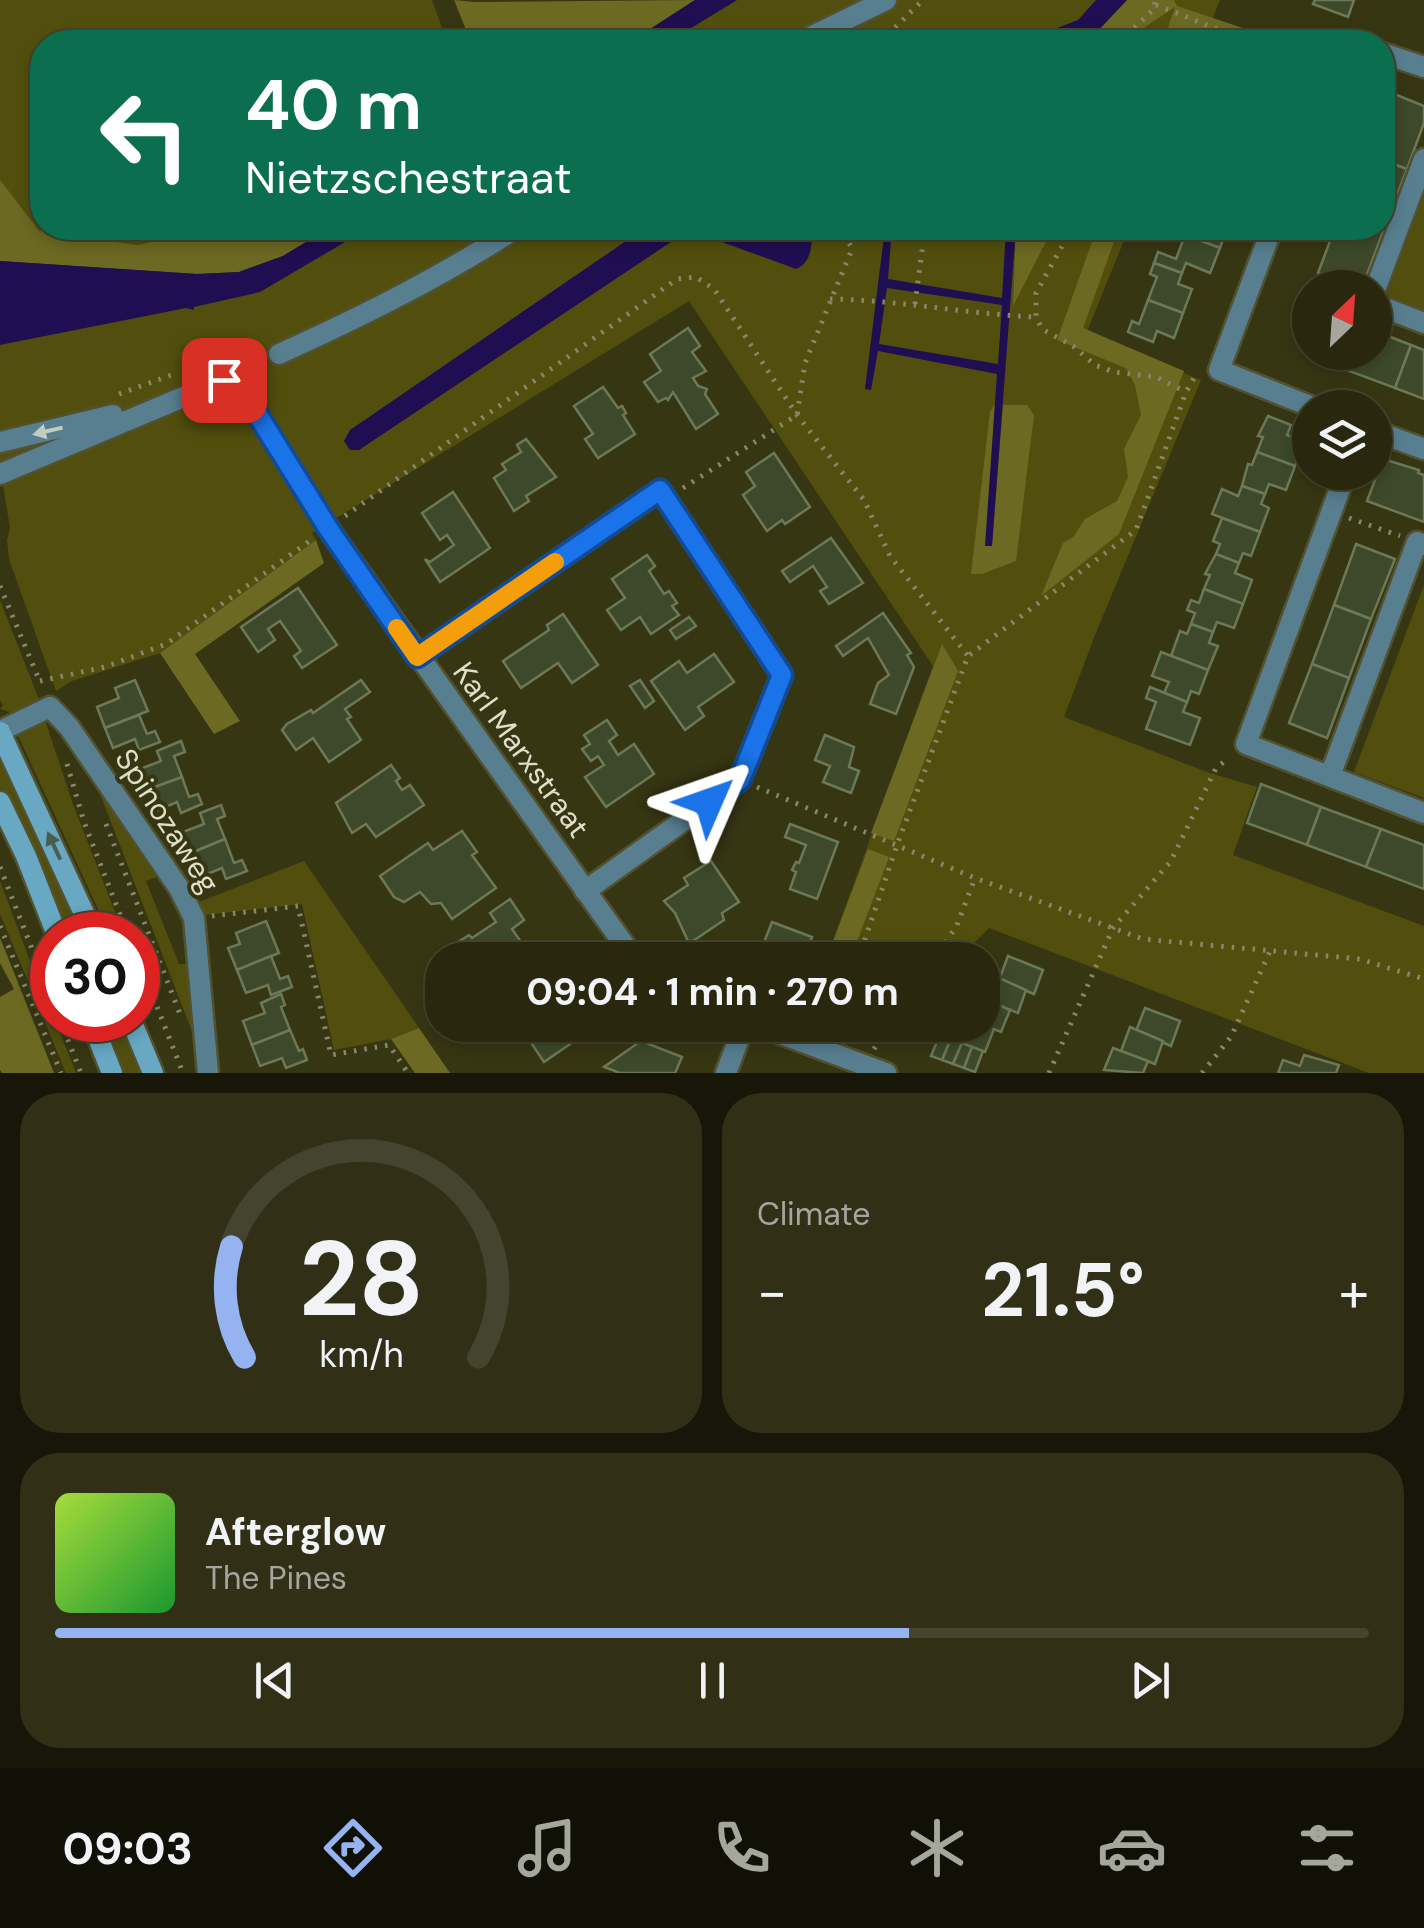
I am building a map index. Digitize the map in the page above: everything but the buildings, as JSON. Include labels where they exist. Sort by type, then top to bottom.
[{"type":"main road","points":[[0,732],[83,912]]},
{"type":"main road","points":[[0,802],[48,912]]},
{"type":"main road","points":[[100,1042],[112,1073]]},
{"type":"main road","points":[[140,1042],[153,1073]]},
{"type":"street","points":[[825,30],[886,0]]},
{"type":"street","points":[[1395,57],[1424,67]]},
{"type":"street","points":[[1395,237],[1424,159]]},
{"type":"street","points":[[279,354],[449,272],[498,240]]},
{"type":"street","points":[[1267,240],[1218,370],[1292,399]]},
{"type":"street","points":[[1382,270],[1394,240]]},
{"type":"street","points":[[1392,311],[1424,323]]},
{"type":"street","name":"Karl Marxstraat","points":[[163,403],[224,380],[241,388],[328,528],[622,942]]},
{"type":"street","points":[[0,442],[163,403]]},
{"type":"street","points":[[0,474],[163,403]]},
{"type":"street","points":[[1392,437],[1424,448]]},
{"type":"street","points":[[417,657],[660,490],[782,675],[740,780],[586,891]]},
{"type":"street","points":[[1340,490],[1246,744],[1424,813]]},
{"type":"street","points":[[1330,776],[1420,544]]},
{"type":"street","points":[[0,732],[50,707]]},
{"type":"street","name":"Spinozaweg","points":[[50,707],[69,728],[179,888],[194,918],[208,1073]]},
{"type":"street","points":[[726,1073],[738,1042]]},
{"type":"street","points":[[803,1042],[886,1073]]},
{"type":"path","points":[[892,30],[923,0]]},
{"type":"path","points":[[1130,30],[1155,2],[1222,30]]},
{"type":"path","points":[[660,490],[686,488],[796,415],[805,363],[852,249],[848,240]]},
{"type":"path","points":[[915,304],[923,240]]},
{"type":"path","points":[[1064,240],[1036,293],[1036,316],[1042,329],[1073,346],[1095,365],[1156,378],[1186,392]]},
{"type":"path","points":[[40,681],[105,668],[166,644],[677,280],[696,277],[714,289],[796,415],[864,500],[890,556],[968,656]]},
{"type":"path","points":[[830,299],[1036,316]]},
{"type":"path","points":[[206,362],[224,356],[279,354]]},
{"type":"path","points":[[864,942],[968,656],[1136,530],[1186,392],[1200,368],[1218,370]]},
{"type":"path","points":[[114,395],[188,369]]},
{"type":"path","points":[[1332,512],[1420,544]]},
{"type":"path","points":[[0,586],[50,707]]},
{"type":"path","points":[[1048,1073],[1113,928],[1171,862],[1216,768],[1246,744]]},
{"type":"path","name":"Spinozaweg","points":[[67,764],[84,822],[119,912]]},
{"type":"path","points":[[740,780],[975,878],[1143,939],[1360,959],[1424,979]]},
{"type":"path","name":"Spinozaweg","points":[[104,818],[181,1018]]},
{"type":"path","points":[[0,867],[30,944]]},
{"type":"path","points":[[946,942],[975,878]]},
{"type":"path","points":[[194,918],[298,906],[331,1055],[389,1045],[408,1073]]},
{"type":"path","points":[[0,926],[61,1073]]},
{"type":"path","points":[[1202,1073],[1231,1037],[1272,948]]},
{"type":"path","points":[[160,1014],[183,1073]]},
{"type":"path","points":[[69,1042],[81,1073]]},
{"type":"shaded area","points":[[0,0],[432,0],[443,30],[30,30],[30,235],[0,242]]},
{"type":"shaded area","points":[[454,0],[695,0],[649,30],[466,30]]},
{"type":"shaded area","points":[[695,0],[737,0],[688,30],[649,30]]},
{"type":"shaded area","points":[[737,0],[1220,0],[1208,30],[688,30]]},
{"type":"shaded area","points":[[1096,0],[1127,0],[1099,30],[1052,30],[1078,20]]},
{"type":"shaded area","points":[[1127,0],[1174,0],[1177,6],[1249,30],[1167,30],[1175,7],[1140,30],[1099,30]]},
{"type":"shaded area","points":[[0,180],[30,219],[30,240],[103,240],[138,245],[160,240],[309,240],[283,256],[239,272],[197,274],[0,261]]},
{"type":"shaded area","points":[[1424,194],[1424,317],[1392,305],[1392,280]]},
{"type":"shaded area","points":[[101,240],[160,240],[138,245]]},
{"type":"shaded area","points":[[309,240],[349,240],[260,292],[194,310],[186,308],[0,345],[0,261],[197,274],[239,272],[283,256]]},
{"type":"shaded area","points":[[345,240],[1124,240],[1086,334],[1201,380],[1064,717],[1257,787],[1233,855],[1424,926],[1424,1073],[1369,1073],[989,928],[975,942],[833,942],[933,666],[689,301],[312,533],[316,540],[160,653],[72,681],[56,691],[9,559],[10,528],[0,466],[0,341],[292,269]]},
{"type":"shaded area","points":[[627,240],[674,240],[359,450],[350,450],[344,441],[350,430]]},
{"type":"shaded area","points":[[716,240],[812,240],[808,257],[796,269]]},
{"type":"shaded area","points":[[884,240],[891,240],[888,279],[1002,298],[1005,240],[1015,240],[992,546],[985,546],[997,374],[878,351],[871,390],[865,389]],"holes":[[[887,288],[1002,305],[998,364],[879,344]]]},
{"type":"shaded area","points":[[1016,240],[1047,240],[1013,306]]},
{"type":"shaded area","points":[[1093,240],[1115,240],[1083,328],[1184,371],[1119,534],[1041,596],[1063,543],[1073,537],[1085,519],[1117,501],[1128,477],[1124,449],[1141,415],[1135,385],[1126,368],[1057,340]]},
{"type":"shaded area","points":[[995,404],[986,546],[992,545],[1003,405],[1027,405],[1034,415],[1016,561],[982,574],[971,574],[990,412]]},
{"type":"shaded area","points":[[316,540],[324,563],[195,654],[240,721],[214,734],[160,653]]},
{"type":"shaded area","points":[[1424,585],[1424,798],[1354,772]]},
{"type":"shaded area","points":[[0,600],[40,702],[16,714],[0,709]]},
{"type":"shaded area","points":[[942,644],[958,671],[894,841],[871,833]]},
{"type":"shaded area","points":[[45,720],[115,912],[99,912],[16,731]]},
{"type":"shaded area","points":[[0,748],[75,912],[55,912],[0,788]]},
{"type":"shaded area","points":[[99,791],[157,877],[146,881],[158,912],[146,912]]},
{"type":"shaded area","points":[[868,849],[889,857],[857,942],[833,942]]},
{"type":"shaded area","points":[[304,861],[419,1028],[391,1039],[334,1050],[302,904],[204,915],[199,902]]},
{"type":"shaded area","points":[[0,881],[30,961],[30,986],[0,914]]},
{"type":"shaded area","points":[[160,916],[179,964],[186,964],[193,1034],[160,949]]},
{"type":"shaded area","points":[[0,938],[30,1013],[30,1042],[42,1042],[54,1073],[0,1070],[0,997],[14,989],[0,963]]},
{"type":"shaded area","points":[[419,1028],[425,1042],[450,1073],[415,1073],[391,1039]]},
{"type":"shaded area","points":[[53,1042],[64,1042],[76,1073],[66,1073]]},
{"type":"shaded area","points":[[107,1042],[133,1042],[146,1073],[119,1073]]},
{"type":"slow traffic","points":[[397,628],[417,657],[555,562]]},
{"type":"route","points":[[224,380],[241,388],[328,528],[417,657],[660,490],[782,675],[740,780],[709,802]]}]
